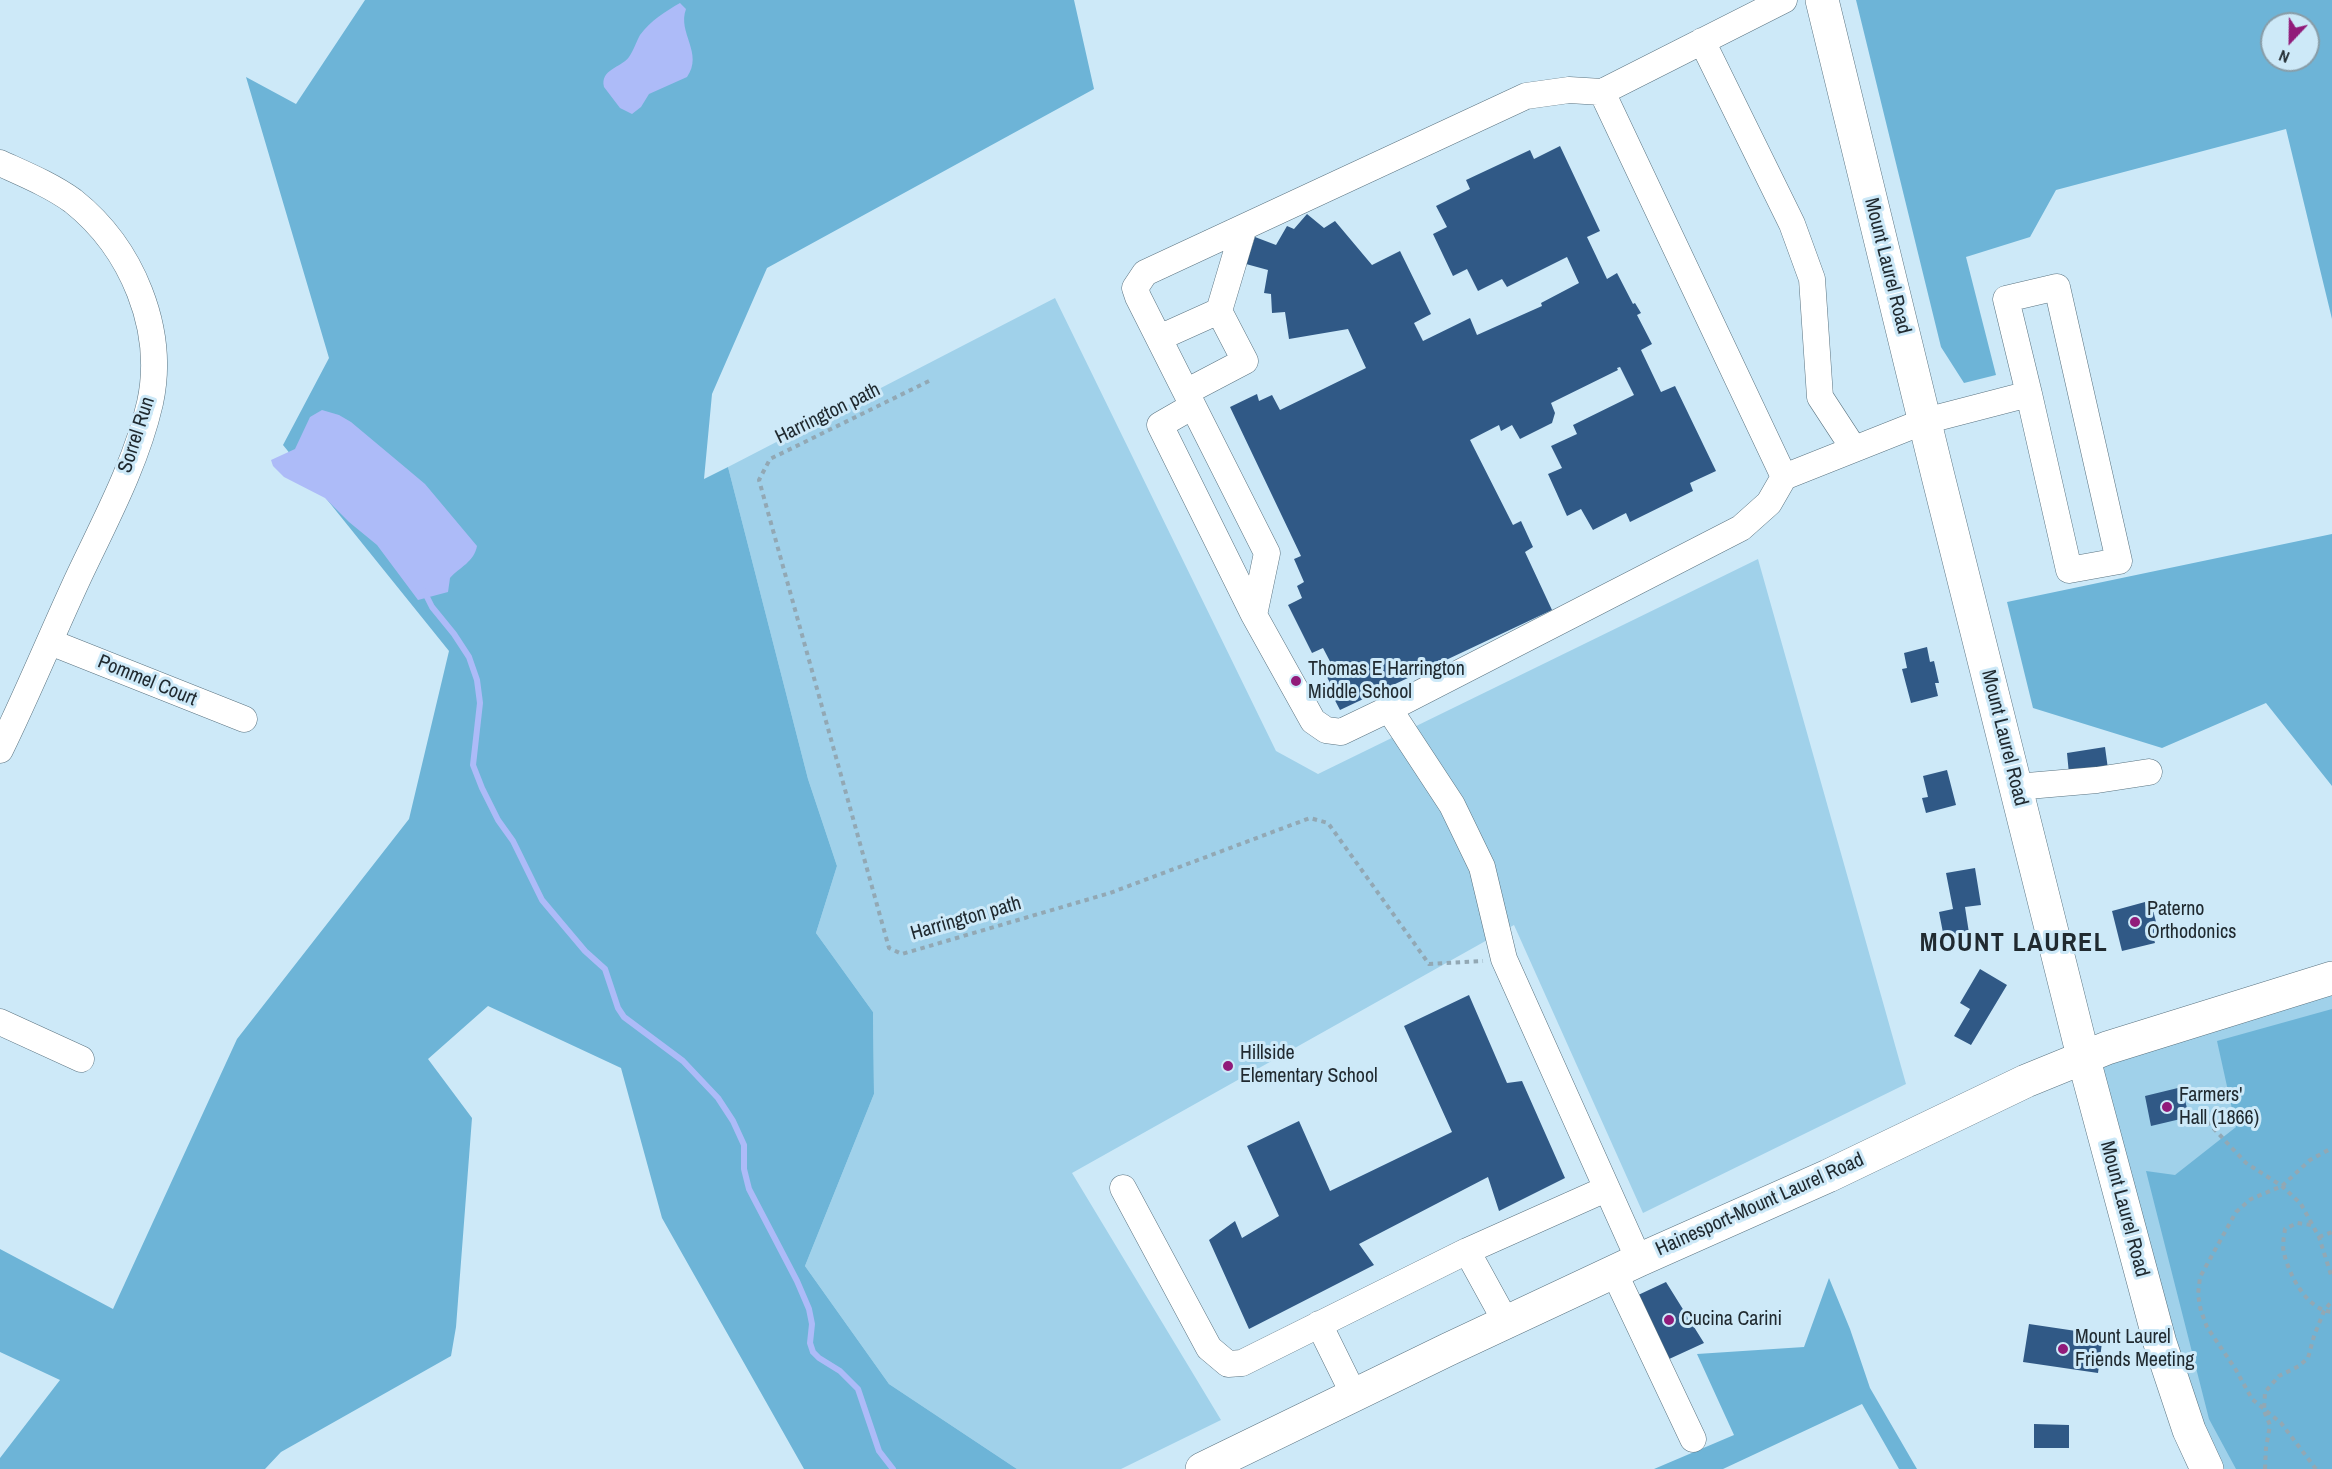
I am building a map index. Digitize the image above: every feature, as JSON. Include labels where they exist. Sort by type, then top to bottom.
[{"type":"main road","name":"Mount Laurel Road","points":[[1822,0],[2083,1056],[2160,1343],[2186,1423],[2207,1469]]},
{"type":"main road","name":"Hainesport-Mount Laurel Road","points":[[1203,1469],[1506,1322],[1761,1207],[2004,1091],[2083,1056],[2332,978]]},
{"type":"street","points":[[1254,615],[1268,553],[1138,297],[1136,288],[1145,273],[1526,96],[1569,90],[1602,92],[1784,0]]},
{"type":"street","points":[[1702,41],[1792,224],[1812,279],[1820,397],[1854,449]]},
{"type":"street","points":[[1602,92],[1784,477]]},
{"type":"street","name":"Sorrel Run","points":[[0,163],[72,201],[107,237],[122,257],[144,304],[151,328],[154,353],[154,378],[150,403],[138,442],[117,495],[0,750]]},
{"type":"street","points":[[1244,226],[1219,311],[1245,361],[1190,399],[1160,425],[1254,615],[1313,721],[1326,730],[1341,732],[1389,709],[1740,528],[1769,503],[1784,477],[1925,421],[2029,394]]},
{"type":"street","points":[[2057,287],[2119,561],[2069,570],[2029,394],[2006,299],[2057,287]]},
{"type":"street","points":[[1159,338],[1219,311]]},
{"type":"street","name":"Pommel Court","points":[[50,642],[244,719]]},
{"type":"street","points":[[1389,709],[1452,805],[1482,867],[1504,959],[1606,1189],[1626,1266],[1693,1439]]},
{"type":"street","points":[[2016,787],[2097,780],[2148,772]]},
{"type":"street","points":[[0,1022],[81,1059]]},
{"type":"street","points":[[1123,1188],[1209,1348],[1228,1364],[1242,1363],[1467,1251],[1606,1189]]},
{"type":"street","points":[[1467,1251],[1506,1322]]},
{"type":"street","points":[[1319,1324],[1354,1395]]},
{"type":"path","name":"Harrington path","points":[[929,381],[771,459],[759,480],[889,948],[902,954],[1110,893],[1310,818],[1328,823],[1429,964],[1504,959]]},
{"type":"path","points":[[2201,1115],[2246,1163],[2283,1186],[2301,1204],[2319,1237],[2332,1278]]},
{"type":"path","points":[[2316,1469],[2281,1423],[2252,1399],[2232,1362],[2216,1341],[2201,1311],[2198,1295],[2200,1276],[2236,1212],[2251,1199],[2283,1186],[2310,1160],[2332,1148]]},
{"type":"path","points":[[2312,1225],[2297,1223],[2285,1229],[2284,1252],[2293,1278],[2311,1301],[2324,1311],[2332,1312]]},
{"type":"path","points":[[2319,1237],[2332,1232]]},
{"type":"path","points":[[2265,1469],[2270,1425],[2264,1408],[2265,1392],[2279,1376],[2299,1366],[2308,1358],[2324,1311],[2332,1302]]},
{"type":"shaded area","points":[[365,0],[1074,0],[1094,89],[767,268],[712,394],[704,479],[728,467],[808,779],[837,866],[816,933],[873,1012],[874,1094],[805,1266],[889,1384],[1017,1469],[804,1469],[662,1218],[621,1068],[488,1006],[428,1059],[472,1118],[456,1327],[451,1356],[281,1452],[265,1469],[0,1469],[0,1458],[60,1380],[0,1352],[0,1249],[113,1309],[237,1039],[409,819],[449,651],[283,445],[329,358],[246,77],[296,104]]},
{"type":"shaded area","points":[[1856,0],[2332,0],[2332,319],[2286,129],[2056,190],[2030,237],[1966,257],[1996,375],[1964,383],[1941,347]]},
{"type":"shaded area","points":[[680,3],[686,9],[685,26],[693,60],[687,77],[649,94],[641,107],[632,114],[620,108],[604,87],[605,76],[629,57],[648,25]]},
{"type":"shaded area","points":[[1055,298],[1276,751],[1318,774],[1758,559],[1906,1084],[1643,1213],[1514,925],[1072,1173],[1221,1420],[1121,1469],[1017,1469],[889,1384],[805,1266],[874,1094],[873,1012],[816,933],[837,866],[808,779],[728,467]]},
{"type":"shaded area","points":[[322,410],[339,415],[351,422],[425,484],[477,546],[470,560],[450,578],[448,592],[418,600],[377,545],[325,498],[284,477],[273,466],[271,460],[295,449],[310,417]]},
{"type":"shaded area","points":[[2332,534],[2332,786],[2266,703],[2162,748],[2033,708],[2007,602]]},
{"type":"shaded area","points":[[2332,982],[2332,1469],[2208,1469],[2083,1056]]},
{"type":"shaded area","points":[[2332,1009],[2332,1469],[2236,1469],[2209,1419],[2146,1171],[2175,1175],[2236,1127],[2217,1041]]},
{"type":"shaded area","points":[[1829,1278],[1850,1329],[1870,1388],[1917,1469],[1899,1469],[1862,1404],[1723,1469],[1654,1469],[1734,1435],[1697,1354],[1804,1347]]},
{"type":"building","points":[[1560,146],[1600,231],[1587,237],[1607,279],[1617,273],[1633,304],[1635,303],[1641,313],[1637,315],[1652,344],[1641,350],[1661,392],[1675,386],[1716,471],[1690,483],[1693,491],[1630,522],[1626,513],[1593,530],[1581,509],[1567,516],[1548,474],[1562,468],[1551,446],[1577,434],[1573,425],[1634,395],[1620,367],[1551,403],[1555,413],[1552,423],[1520,439],[1512,425],[1501,431],[1499,425],[1470,440],[1513,525],[1521,521],[1533,547],[1525,552],[1552,610],[1340,710],[1328,687],[1331,685],[1326,675],[1334,669],[1323,648],[1312,653],[1288,605],[1302,598],[1297,586],[1304,582],[1294,559],[1301,556],[1230,407],[1257,394],[1259,401],[1272,395],[1280,410],[1366,368],[1348,329],[1289,339],[1285,312],[1272,313],[1271,294],[1264,293],[1268,270],[1246,264],[1255,237],[1276,245],[1287,226],[1294,229],[1307,214],[1324,228],[1335,221],[1372,265],[1400,251],[1431,314],[1414,323],[1423,341],[1470,318],[1477,335],[1542,306],[1541,303],[1579,283],[1567,257],[1507,287],[1502,279],[1478,291],[1467,269],[1453,276],[1433,234],[1447,227],[1436,206],[1470,189],[1466,180],[1530,150],[1534,159]]},
{"type":"building","points":[[1927,647],[1930,662],[1934,661],[1939,683],[1935,683],[1938,696],[1911,703],[1902,669],[1907,668],[1904,653]]},
{"type":"building","points":[[2105,747],[2108,769],[2069,774],[2067,753]]},
{"type":"building","points":[[1947,770],[1956,805],[1926,813],[1922,798],[1928,797],[1923,776]]},
{"type":"building","points":[[1975,868],[1981,905],[1965,907],[1969,933],[1944,938],[1939,912],[1953,909],[1946,873]]},
{"type":"building","name":"Paterno Orthodonics","points":[[2145,902],[2146,908],[2152,906],[2159,934],[2153,936],[2155,943],[2122,951],[2112,911]]},
{"type":"building","points":[[1980,969],[2007,985],[1971,1045],[1954,1036],[1970,1009],[1960,1003]]},
{"type":"building","points":[[1469,995],[1507,1083],[1522,1081],[1565,1178],[1499,1211],[1488,1177],[1359,1244],[1374,1265],[1249,1329],[1209,1240],[1235,1221],[1242,1238],[1279,1216],[1247,1146],[1299,1121],[1330,1191],[1452,1132],[1404,1026]]},
{"type":"building","name":"Farmers' Hall (1866)","points":[[2182,1087],[2189,1117],[2151,1126],[2145,1096]]},
{"type":"building","name":"Cucina Carini","points":[[1666,1282],[1704,1343],[1667,1360],[1636,1296]]},
{"type":"building","name":"Mount Laurel Friends Meeting","points":[[2029,1324],[2103,1335],[2098,1373],[2023,1362]]},
{"type":"building","points":[[2034,1424],[2069,1425],[2069,1448],[2034,1448]]},
{"type":"waterway","points":[[424,591],[432,607],[469,657],[477,680],[480,703],[473,765],[498,820],[513,841],[542,900],[585,951],[605,969],[618,1008],[624,1017],[683,1061],[718,1098],[733,1121],[744,1145],[744,1169],[749,1189],[809,1309],[812,1324],[810,1343],[813,1352],[840,1371],[858,1389],[879,1451],[893,1469]]},
{"type":"place","name":"Thomas E Harrington Middle School","points":[[1296,681]]},
{"type":"place","name":"Paterno Orthodonics","points":[[2135,922]]},
{"type":"place","name":"Hillside Elementary School","points":[[1228,1066]]},
{"type":"place","name":"Farmers' Hall (1866)","points":[[2167,1107]]},
{"type":"place","name":"Cucina Carini","points":[[1669,1320]]},
{"type":"place","name":"Mount Laurel Friends Meeting","points":[[2063,1349]]},
{"type":"district","name":"MOUNT LAUREL","points":[[2014,944]]}]
